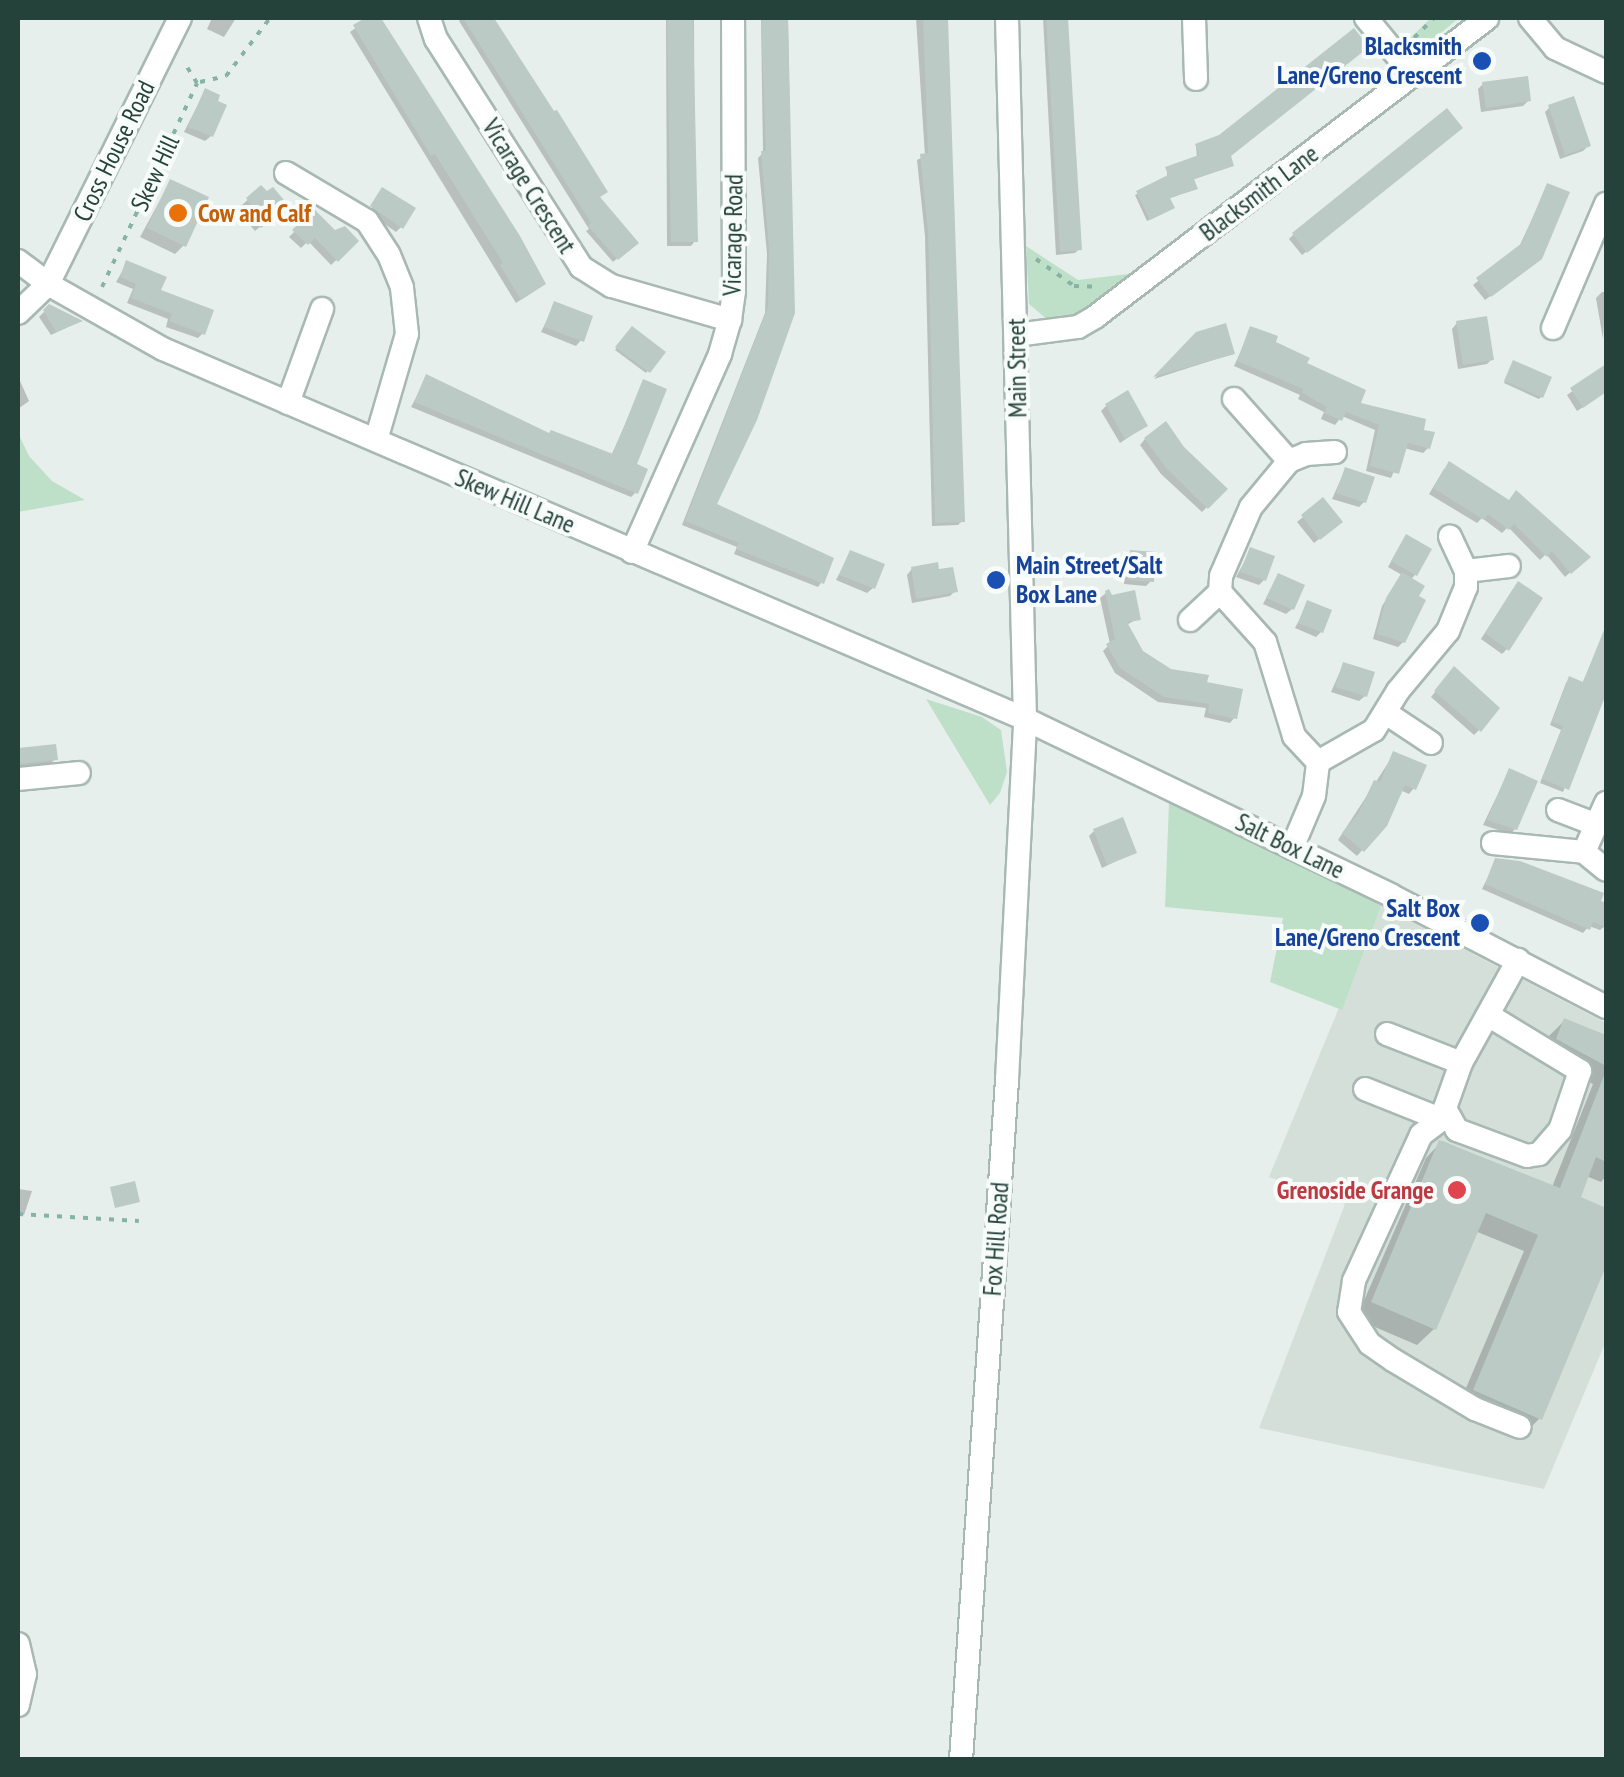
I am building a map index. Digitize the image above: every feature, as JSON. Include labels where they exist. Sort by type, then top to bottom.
[{"type":"street","name":"Cross House Road","points":[[48,284],[180,18]]},
{"type":"street","name":"Vicarage Crescent","points":[[429,18],[436,39],[581,268],[612,286],[730,320]]},
{"type":"street","name":"Vicarage Road","points":[[632,552],[720,354],[730,320],[735,226],[733,18]]},
{"type":"street","name":"Main Street","points":[[1008,18],[1024,719]]},
{"type":"street","points":[[1194,18],[1196,79]]},
{"type":"street","points":[[1366,18],[1413,75]]},
{"type":"street","name":"Blacksmith Lane","points":[[1016,336],[1078,326],[1146,279],[1487,18]]},
{"type":"street","points":[[1530,18],[1555,48],[1606,72]]},
{"type":"street","points":[[286,173],[366,222],[389,255],[402,288],[407,334],[376,440]]},
{"type":"street","points":[[1553,328],[1606,204]]},
{"type":"street","name":"Skew Hill Lane","points":[[18,261],[48,284],[163,349],[1024,719]]},
{"type":"street","points":[[18,313],[48,284]]},
{"type":"street","points":[[288,402],[322,309]]},
{"type":"street","points":[[1234,399],[1289,461]]},
{"type":"street","points":[[1190,620],[1220,592],[1238,531],[1251,507],[1289,461],[1306,454],[1336,452]]},
{"type":"street","points":[[1318,762],[1374,730],[1398,691],[1448,631],[1460,608],[1466,571],[1450,537]]},
{"type":"street","points":[[1466,571],[1509,566]]},
{"type":"street","points":[[1220,592],[1265,642],[1282,709],[1294,736],[1318,762],[1314,796],[1292,848]]},
{"type":"street","points":[[1386,713],[1431,742]]},
{"type":"street","name":"Salt Box Lane","points":[[1024,719],[1292,848],[1606,1007]]},
{"type":"street","name":"Fox Hill Road","points":[[962,1760],[1007,1080],[1024,719]]},
{"type":"street","points":[[18,780],[79,773]]},
{"type":"street","points":[[1584,852],[1606,802]]},
{"type":"street","points":[[1558,810],[1597,825]]},
{"type":"street","points":[[1493,843],[1584,852],[1606,870]]},
{"type":"street","points":[[1518,960],[1461,1063],[1443,1117],[1420,1135],[1354,1281],[1349,1312],[1370,1344],[1392,1360],[1475,1410],[1520,1428]]},
{"type":"street","points":[[1365,1089],[1443,1117],[1457,1130],[1527,1156],[1551,1145],[1580,1071],[1488,1015]]},
{"type":"street","points":[[1387,1034],[1461,1063]]},
{"type":"street","points":[[18,1644],[24,1674],[18,1705]]},
{"type":"path","points":[[169,39],[197,83],[226,76],[270,18]]},
{"type":"path","points":[[1398,56],[1434,18]]},
{"type":"path","name":"Skew Hill","points":[[91,310],[197,83]]},
{"type":"path","points":[[1014,239],[1074,286],[1096,288],[1146,279]]},
{"type":"path","points":[[18,1214],[139,1221]]},
{"type":"shaded area","name":"Grenoside Grange","points":[[1381,906],[1606,1023],[1606,1341],[1544,1489],[1259,1428],[1345,1204],[1269,1177]]},
{"type":"green space","points":[[1431,18],[1459,18],[1409,59],[1400,48]]},
{"type":"green space","points":[[1026,246],[1078,280],[1136,273],[1088,311],[1049,321],[1029,304]]},
{"type":"green space","points":[[18,433],[29,456],[52,481],[85,500],[18,512]]},
{"type":"green space","points":[[926,699],[982,717],[1001,730],[1007,772],[1000,793],[990,805]]},
{"type":"green space","points":[[1169,802],[1332,877],[1381,906],[1342,1010],[1270,982],[1283,918],[1165,907]]},
{"type":"building","points":[[365,18],[381,18],[520,236],[546,284],[521,300],[500,265],[503,263],[435,154],[431,156],[353,25]]},
{"type":"building","points":[[463,18],[494,18],[554,111],[557,110],[608,192],[600,197],[639,243],[618,260],[588,226],[591,223]]},
{"type":"building","points":[[667,18],[693,18],[698,242],[671,242]]},
{"type":"building","points":[[761,18],[788,18],[795,313],[757,420],[717,504],[834,558],[824,584],[736,549],[739,543],[685,521],[768,307],[769,249],[761,151],[766,151]]},
{"type":"building","points":[[923,18],[948,18],[965,522],[935,523],[928,231],[920,154],[928,153]]},
{"type":"building","points":[[1046,18],[1068,18],[1082,250],[1060,252]]},
{"type":"building","points":[[1354,28],[1369,47],[1231,156],[1234,166],[1194,179],[1198,189],[1170,198],[1175,208],[1150,220],[1136,191],[1168,175],[1165,167],[1199,155],[1195,144],[1219,135]]},
{"type":"building","points":[[1528,76],[1531,101],[1486,108],[1482,82]]},
{"type":"building","points":[[205,88],[220,95],[218,101],[227,105],[213,137],[188,127]]},
{"type":"building","points":[[1574,96],[1591,146],[1565,155],[1548,105]]},
{"type":"building","points":[[1447,108],[1463,128],[1307,253],[1292,233]]},
{"type":"building","name":"Cow and Calf","points":[[170,179],[209,197],[186,247],[147,228]]},
{"type":"building","points":[[1547,183],[1570,192],[1542,259],[1491,297],[1476,278],[1522,243]]},
{"type":"building","points":[[261,185],[267,191],[273,187],[289,206],[261,228],[247,210],[252,206],[246,198]]},
{"type":"building","points":[[382,187],[416,208],[403,229],[370,206]]},
{"type":"building","points":[[314,209],[335,230],[345,226],[359,241],[338,262],[315,238],[308,245],[292,230]]},
{"type":"building","points":[[126,260],[167,277],[161,290],[214,310],[205,335],[169,321],[172,314],[131,298],[136,284],[120,277]]},
{"type":"building","points":[[554,301],[593,316],[584,342],[544,327]]},
{"type":"building","points":[[49,304],[83,321],[56,332],[43,310]]},
{"type":"building","points":[[1487,316],[1494,360],[1463,365],[1456,321]]},
{"type":"building","points":[[1226,323],[1235,354],[1153,377],[1196,332]]},
{"type":"building","points":[[632,326],[666,352],[650,373],[615,347]]},
{"type":"building","points":[[1250,326],[1278,336],[1276,342],[1310,358],[1307,363],[1366,390],[1361,403],[1426,419],[1424,430],[1435,432],[1430,449],[1408,443],[1399,474],[1370,466],[1379,425],[1346,412],[1342,421],[1324,413],[1327,407],[1302,393],[1303,389],[1237,361]]},
{"type":"building","points":[[1513,360],[1552,377],[1543,398],[1504,381]]},
{"type":"building","points":[[1606,364],[1606,392],[1583,408],[1570,388]]},
{"type":"building","points":[[426,374],[549,433],[551,430],[613,454],[643,379],[667,389],[637,464],[648,469],[638,494],[414,402]]},
{"type":"building","points":[[1128,390],[1148,426],[1125,439],[1105,404]]},
{"type":"building","points":[[1166,421],[1184,447],[1228,489],[1208,509],[1166,468],[1144,438]]},
{"type":"building","points":[[1449,461],[1509,500],[1516,490],[1591,557],[1571,574],[1552,551],[1547,557],[1514,524],[1509,530],[1488,514],[1484,520],[1433,488]]},
{"type":"building","points":[[1345,467],[1375,477],[1366,503],[1336,493]]},
{"type":"building","points":[[1323,497],[1343,522],[1320,540],[1301,515]]},
{"type":"building","points":[[1406,534],[1432,549],[1417,576],[1391,561]]},
{"type":"building","points":[[1250,547],[1275,556],[1266,581],[1240,572]]},
{"type":"building","points":[[850,550],[885,564],[875,589],[839,575]]},
{"type":"building","points":[[1130,550],[1156,552],[1154,582],[1128,580]]},
{"type":"building","points":[[938,562],[939,569],[953,567],[958,592],[916,599],[911,567]]},
{"type":"building","points":[[1402,572],[1425,586],[1419,596],[1426,600],[1405,643],[1377,634],[1386,598]]},
{"type":"building","points":[[1278,573],[1305,585],[1294,610],[1266,598]]},
{"type":"building","points":[[1518,581],[1543,598],[1509,651],[1485,633]]},
{"type":"building","points":[[1109,589],[1112,595],[1135,590],[1141,620],[1127,622],[1143,651],[1171,669],[1209,675],[1207,682],[1243,689],[1237,719],[1208,713],[1209,704],[1164,697],[1120,668],[1106,644],[1115,639],[1105,591]]},
{"type":"building","points":[[1307,600],[1332,610],[1323,633],[1298,623]]},
{"type":"building","points":[[1606,625],[1606,694],[1569,790],[1542,779],[1563,726],[1552,722],[1569,676],[1583,682]]},
{"type":"building","points":[[1343,662],[1375,672],[1367,697],[1335,687]]},
{"type":"building","points":[[1454,666],[1500,708],[1481,732],[1434,691]]},
{"type":"building","points":[[56,744],[58,760],[18,764],[18,748]]},
{"type":"building","points":[[1393,751],[1427,765],[1416,790],[1405,785],[1387,826],[1364,852],[1342,833],[1358,814],[1374,780],[1380,782]]},
{"type":"building","points":[[1509,768],[1538,781],[1517,830],[1487,820]]},
{"type":"building","points":[[1123,817],[1137,853],[1107,865],[1093,829]]},
{"type":"building","points":[[1495,858],[1520,861],[1604,893],[1601,901],[1606,903],[1606,927],[1593,922],[1590,930],[1485,884]]},
{"type":"building","points":[[1564,1018],[1606,1035],[1606,1066],[1556,1039]]},
{"type":"building","points":[[1605,1073],[1606,1162],[1596,1157],[1581,1197],[1606,1208],[1606,1266],[1542,1420],[1473,1390],[1538,1235],[1486,1213],[1436,1330],[1371,1302],[1439,1140],[1560,1188]]},
{"type":"building","points":[[135,1181],[140,1202],[115,1208],[110,1187]]},
{"type":"place","name":"Blacksmith Lane/Greno Crescent","points":[[1482,61]]},
{"type":"place","name":"Cow and Calf","points":[[178,213]]},
{"type":"place","name":"Main Street/Salt Box Lane","points":[[996,580]]},
{"type":"place","name":"Salt Box Lane/Greno Crescent","points":[[1480,923]]},
{"type":"place","name":"Grenoside Grange","points":[[1457,1190]]}]
